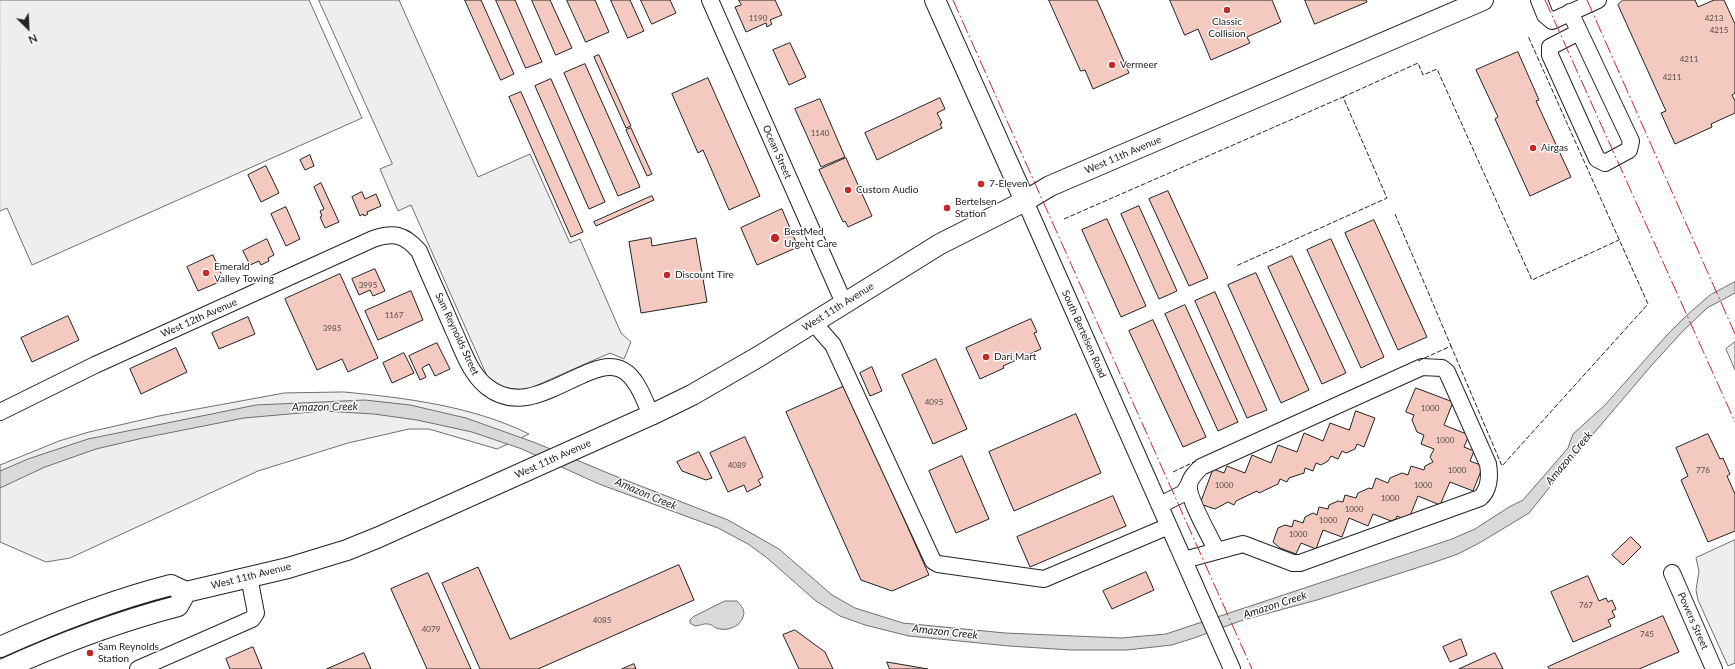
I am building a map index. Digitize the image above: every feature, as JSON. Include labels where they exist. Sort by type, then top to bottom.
[{"type":"main road","name":"South Bertelsen Road","points":[[935,0],[1025,200]]},
{"type":"main road","name":"West 11th Avenue","points":[[186,592],[321,558],[372,540],[593,442],[651,415],[724,378],[940,244],[1050,186],[1470,3]]},
{"type":"main road","points":[[0,647],[66,618],[138,593],[171,585],[186,592],[178,606],[146,614],[90,632],[4,669]]},
{"type":"street","name":"Ocean Street","points":[[710,0],[844,303]]},
{"type":"street","points":[[1539,0],[1545,15],[1552,21],[1598,0]]},
{"type":"street","points":[[1570,12],[1580,32],[1631,141],[1629,150],[1605,163],[1597,159],[1550,55],[1550,47],[1580,32]]},
{"type":"street","name":"South Bertelsen Road","points":[[1025,200],[1232,669]]},
{"type":"street","name":"West 12th Avenue","points":[[0,412],[95,365],[373,239],[387,234],[400,236]]},
{"type":"street","name":"Sam Reynolds Street","points":[[400,236],[411,242],[419,251],[472,370],[486,387],[510,399],[524,398],[536,395],[593,370],[605,367],[627,373],[635,383],[651,415]]},
{"type":"street","points":[[813,322],[833,345],[933,561],[938,564],[1044,579],[1169,526]]},
{"type":"street","points":[[1160,506],[1188,491],[1194,474],[1201,467],[1422,367],[1442,368],[1447,372],[1488,464],[1489,470],[1487,487],[1484,494],[1476,500],[1300,563],[1293,563],[1246,545],[1184,560]]},
{"type":"street","points":[[1188,491],[1217,552]]},
{"type":"street","name":"Powers Street","points":[[1672,573],[1714,669]]},
{"type":"street","points":[[138,669],[252,619],[256,613],[249,577]]},
{"type":"shaded area","points":[[0,0],[309,0],[362,118],[32,265],[7,208],[0,211]]},
{"type":"shaded area","points":[[319,0],[399,0],[478,177],[530,154],[570,243],[580,239],[621,333],[631,342],[624,359],[610,353],[526,390],[505,388],[487,376],[411,205],[398,211],[380,169],[392,164]]},
{"type":"shaded area","points":[[1735,342],[1735,370],[1726,349]]},
{"type":"shaded area","points":[[344,392],[391,397],[462,410],[485,416],[529,434],[497,449],[429,429],[409,429],[348,443],[258,471],[70,558],[46,562],[0,542],[0,465],[59,441],[89,432],[159,416],[284,393]]},
{"type":"shaded area","points":[[1735,540],[1735,663],[1728,666],[1698,600],[1696,590],[1699,571],[1696,558]]},
{"type":"water","name":"Amazon Creek","points":[[1735,282],[1735,293],[1707,308],[1682,332],[1577,453],[1529,513],[1458,554],[1317,600],[1243,620],[1172,645],[1127,650],[1071,650],[1009,646],[909,636],[865,625],[840,616],[816,601],[766,557],[748,544],[718,528],[599,484],[522,449],[472,432],[417,420],[374,414],[323,411],[244,418],[96,449],[45,467],[0,488],[0,471],[28,459],[88,439],[256,405],[365,400],[410,405],[466,418],[536,443],[615,476],[728,520],[779,549],[832,595],[855,608],[903,623],[1005,633],[1121,638],[1166,634],[1452,539],[1475,529],[1509,507],[1523,500],[1568,448],[1573,434],[1605,405],[1667,335],[1710,295]]},
{"type":"water","points":[[725,601],[737,601],[743,610],[744,615],[739,624],[736,626],[728,629],[720,629],[709,624],[695,626],[690,623],[690,620],[693,617]]},
{"type":"building","points":[[465,0],[481,0],[514,74],[501,80]]},
{"type":"building","points":[[496,0],[515,0],[542,62],[526,68]]},
{"type":"building","points":[[532,0],[550,0],[572,48],[556,55]]},
{"type":"building","points":[[567,0],[595,0],[609,32],[586,42]]},
{"type":"building","points":[[611,0],[630,0],[644,31],[628,38]]},
{"type":"building","points":[[641,0],[670,0],[676,13],[652,24]]},
{"type":"building","points":[[739,0],[775,0],[782,15],[770,20],[772,24],[767,27],[766,23],[746,32],[735,7],[741,5]]},
{"type":"building","points":[[1049,0],[1097,0],[1129,73],[1093,89],[1085,70],[1081,71]]},
{"type":"building","points":[[1170,0],[1272,0],[1281,22],[1247,37],[1250,43],[1211,60],[1198,29],[1185,35]]},
{"type":"building","points":[[1305,0],[1366,0],[1367,2],[1315,24]]},
{"type":"building","points":[[1623,0],[1695,0],[1698,7],[1714,0],[1724,0],[1735,24],[1735,93],[1732,95],[1735,101],[1735,113],[1711,124],[1712,127],[1675,144],[1661,113],[1666,111],[1618,5]]},
{"type":"building","points":[[790,43],[806,77],[789,85],[773,50]]},
{"type":"building","name":"Airgas","points":[[1518,52],[1539,100],[1536,101],[1571,177],[1530,196],[1495,119],[1498,117],[1476,70]]},
{"type":"building","points":[[599,55],[631,126],[626,128],[594,57]]},
{"type":"building","points":[[585,64],[640,187],[618,196],[564,73]]},
{"type":"building","points":[[708,78],[760,196],[729,210],[703,150],[698,153],[672,94]]},
{"type":"building","points":[[551,79],[605,202],[589,209],[535,86]]},
{"type":"building","points":[[521,92],[583,232],[571,237],[509,97]]},
{"type":"building","points":[[940,98],[945,109],[937,113],[942,123],[940,124],[942,128],[877,160],[865,133]]},
{"type":"building","points":[[820,99],[845,157],[821,167],[795,109]]},
{"type":"building","points":[[631,128],[652,174],[647,176],[626,130]]},
{"type":"building","points":[[310,155],[314,166],[305,170],[300,160]]},
{"type":"building","points":[[846,158],[872,216],[848,227],[845,221],[843,222],[819,170]]},
{"type":"building","points":[[266,166],[279,193],[261,202],[248,175]]},
{"type":"building","points":[[321,183],[339,222],[325,228],[320,217],[322,216],[320,211],[324,209],[314,187]]},
{"type":"building","points":[[1168,191],[1208,278],[1189,286],[1149,199]]},
{"type":"building","points":[[362,192],[365,199],[376,194],[381,206],[367,212],[368,214],[364,216],[363,214],[360,216],[352,197]]},
{"type":"building","points":[[652,196],[654,200],[596,226],[594,222]]},
{"type":"building","points":[[1139,206],[1177,291],[1159,299],[1121,214]]},
{"type":"building","points":[[286,207],[300,239],[286,246],[271,214]]},
{"type":"building","points":[[782,209],[798,247],[757,265],[741,228]]},
{"type":"building","points":[[1107,219],[1146,306],[1121,317],[1082,230]]},
{"type":"building","points":[[1374,220],[1427,337],[1398,350],[1345,233]]},
{"type":"building","points":[[651,238],[652,246],[696,238],[707,302],[641,313],[629,242]]},
{"type":"building","points":[[267,239],[274,255],[268,258],[269,261],[261,265],[259,261],[250,265],[243,251]]},
{"type":"building","points":[[1331,239],[1384,357],[1361,368],[1307,250]]},
{"type":"building","name":"Emerald Valley Towing","points":[[213,255],[224,280],[198,291],[187,267]]},
{"type":"building","points":[[1292,256],[1346,373],[1322,384],[1268,267]]},
{"type":"building","points":[[375,269],[385,291],[373,296],[370,290],[359,295],[352,279]]},
{"type":"building","points":[[1256,273],[1309,390],[1281,403],[1228,285]]},
{"type":"building","points":[[340,274],[378,358],[348,372],[342,359],[317,370],[285,299]]},
{"type":"building","points":[[411,291],[423,320],[378,340],[365,311]]},
{"type":"building","points":[[1215,292],[1267,410],[1247,418],[1195,301]]},
{"type":"building","points":[[1185,305],[1238,422],[1218,431],[1165,314]]},
{"type":"building","points":[[68,316],[79,340],[32,362],[21,338]]},
{"type":"building","points":[[248,317],[255,334],[219,349],[212,333]]},
{"type":"building","points":[[1031,319],[1037,332],[1034,333],[1041,349],[1003,366],[1004,368],[980,379],[966,348]]},
{"type":"building","points":[[1153,320],[1206,437],[1183,447],[1129,331]]},
{"type":"building","points":[[437,343],[450,369],[435,376],[429,364],[422,368],[426,377],[420,380],[409,356]]},
{"type":"building","points":[[176,348],[187,372],[141,394],[130,369]]},
{"type":"building","points":[[404,353],[414,373],[392,383],[383,363]]},
{"type":"building","points":[[936,359],[967,429],[933,444],[902,375]]},
{"type":"building","points":[[872,367],[882,391],[870,396],[860,373]]},
{"type":"building","points":[[845,386],[929,575],[892,591],[861,580],[786,412]]},
{"type":"building","points":[[1416,388],[1453,402],[1444,425],[1469,435],[1464,447],[1474,451],[1470,461],[1483,466],[1473,491],[1450,482],[1440,505],[1418,496],[1408,521],[1397,516],[1396,519],[1391,521],[1373,514],[1368,526],[1349,518],[1342,537],[1323,530],[1316,549],[1301,543],[1296,554],[1280,548],[1273,542],[1278,528],[1285,525],[1292,527],[1294,520],[1303,523],[1305,517],[1313,513],[1317,515],[1319,507],[1328,509],[1329,505],[1338,501],[1343,502],[1345,495],[1356,498],[1358,493],[1369,488],[1372,489],[1376,478],[1388,483],[1390,478],[1402,473],[1408,475],[1411,466],[1424,470],[1425,466],[1433,462],[1430,457],[1434,449],[1421,444],[1424,435],[1417,432],[1412,420],[1414,415],[1406,412]]},
{"type":"building","points":[[1356,411],[1375,418],[1364,447],[1357,444],[1355,449],[1346,453],[1342,451],[1338,459],[1331,456],[1328,461],[1321,465],[1316,463],[1313,471],[1305,468],[1304,473],[1289,478],[1287,482],[1280,479],[1278,484],[1259,493],[1257,491],[1236,501],[1234,505],[1228,502],[1215,509],[1200,504],[1213,469],[1224,473],[1227,466],[1245,473],[1252,455],[1271,463],[1278,445],[1297,452],[1304,433],[1323,441],[1330,423],[1349,430]]},
{"type":"building","points":[[1076,414],[1101,473],[1014,511],[989,452]]},
{"type":"building","points":[[1708,434],[1720,459],[1723,458],[1730,474],[1727,476],[1735,494],[1735,531],[1708,542],[1681,480],[1688,476],[1676,448]]},
{"type":"building","points":[[745,437],[763,477],[758,480],[761,485],[747,492],[744,485],[728,492],[710,453]]},
{"type":"building","points":[[699,452],[712,478],[706,480],[682,471],[677,462]]},
{"type":"building","points":[[962,456],[989,519],[956,533],[929,471]]},
{"type":"building","points":[[1113,496],[1126,526],[1030,567],[1017,537]]},
{"type":"building","points":[[1631,537],[1641,547],[1623,565],[1612,555]]},
{"type":"building","points":[[679,565],[694,600],[538,669],[480,669],[442,583],[478,567],[510,639]]},
{"type":"building","points":[[1146,572],[1154,590],[1112,609],[1103,591]]},
{"type":"building","points":[[428,573],[471,669],[427,669],[391,589]]},
{"type":"building","points":[[1588,576],[1599,601],[1606,598],[1608,602],[1612,600],[1616,609],[1612,611],[1615,617],[1608,620],[1611,626],[1573,642],[1551,592]]},
{"type":"building","points":[[1663,616],[1679,652],[1639,669],[1549,669],[1548,667]]},
{"type":"building","points":[[795,630],[825,652],[833,669],[799,669],[783,635]]},
{"type":"building","points":[[1461,639],[1467,655],[1450,662],[1443,647]]},
{"type":"building","points":[[253,647],[262,669],[230,669],[226,659]]},
{"type":"building","points":[[364,653],[371,669],[327,669]]},
{"type":"building","points":[[1495,653],[1503,669],[1459,669]]},
{"type":"building","points":[[887,662],[928,669],[890,669]]},
{"type":"building","points":[[634,664],[636,669],[622,669]]},
{"type":"fence","points":[[1418,361],[1451,346],[1502,466],[1648,304],[1528,36]]},
{"type":"fence","points":[[1343,97],[1418,63],[1423,75],[1437,69],[1532,280],[1619,240]]},
{"type":"fence","points":[[1064,219],[1343,97],[1387,198],[1236,266]]},
{"type":"fence","points":[[1395,214],[1451,346]]},
{"type":"fence","points":[[1173,472],[1196,461]]},
{"type":"power","points":[[953,0],[1252,669]]},
{"type":"power","points":[[1545,0],[1735,422]]},
{"type":"power","points":[[1587,0],[1735,334]]},
{"type":"place","name":"Classic Collision","points":[[1227,10]]},
{"type":"place","name":"Vermeer","points":[[1112,65]]},
{"type":"place","name":"Airgas","points":[[1533,148]]},
{"type":"place","name":"7-Eleven","points":[[981,184]]},
{"type":"place","name":"Custom Audio","points":[[848,190]]},
{"type":"place","name":"Bertelsen Station","points":[[947,208]]},
{"type":"place","name":"BestMed Urgent Care","points":[[775,238]]},
{"type":"place","name":"Emerald Valley Towing","points":[[206,273]]},
{"type":"place","name":"Discount Tire","points":[[667,275]]},
{"type":"place","name":"Dari Mart","points":[[986,357]]},
{"type":"place","name":"Sam Reynolds Station","points":[[90,653]]}]
